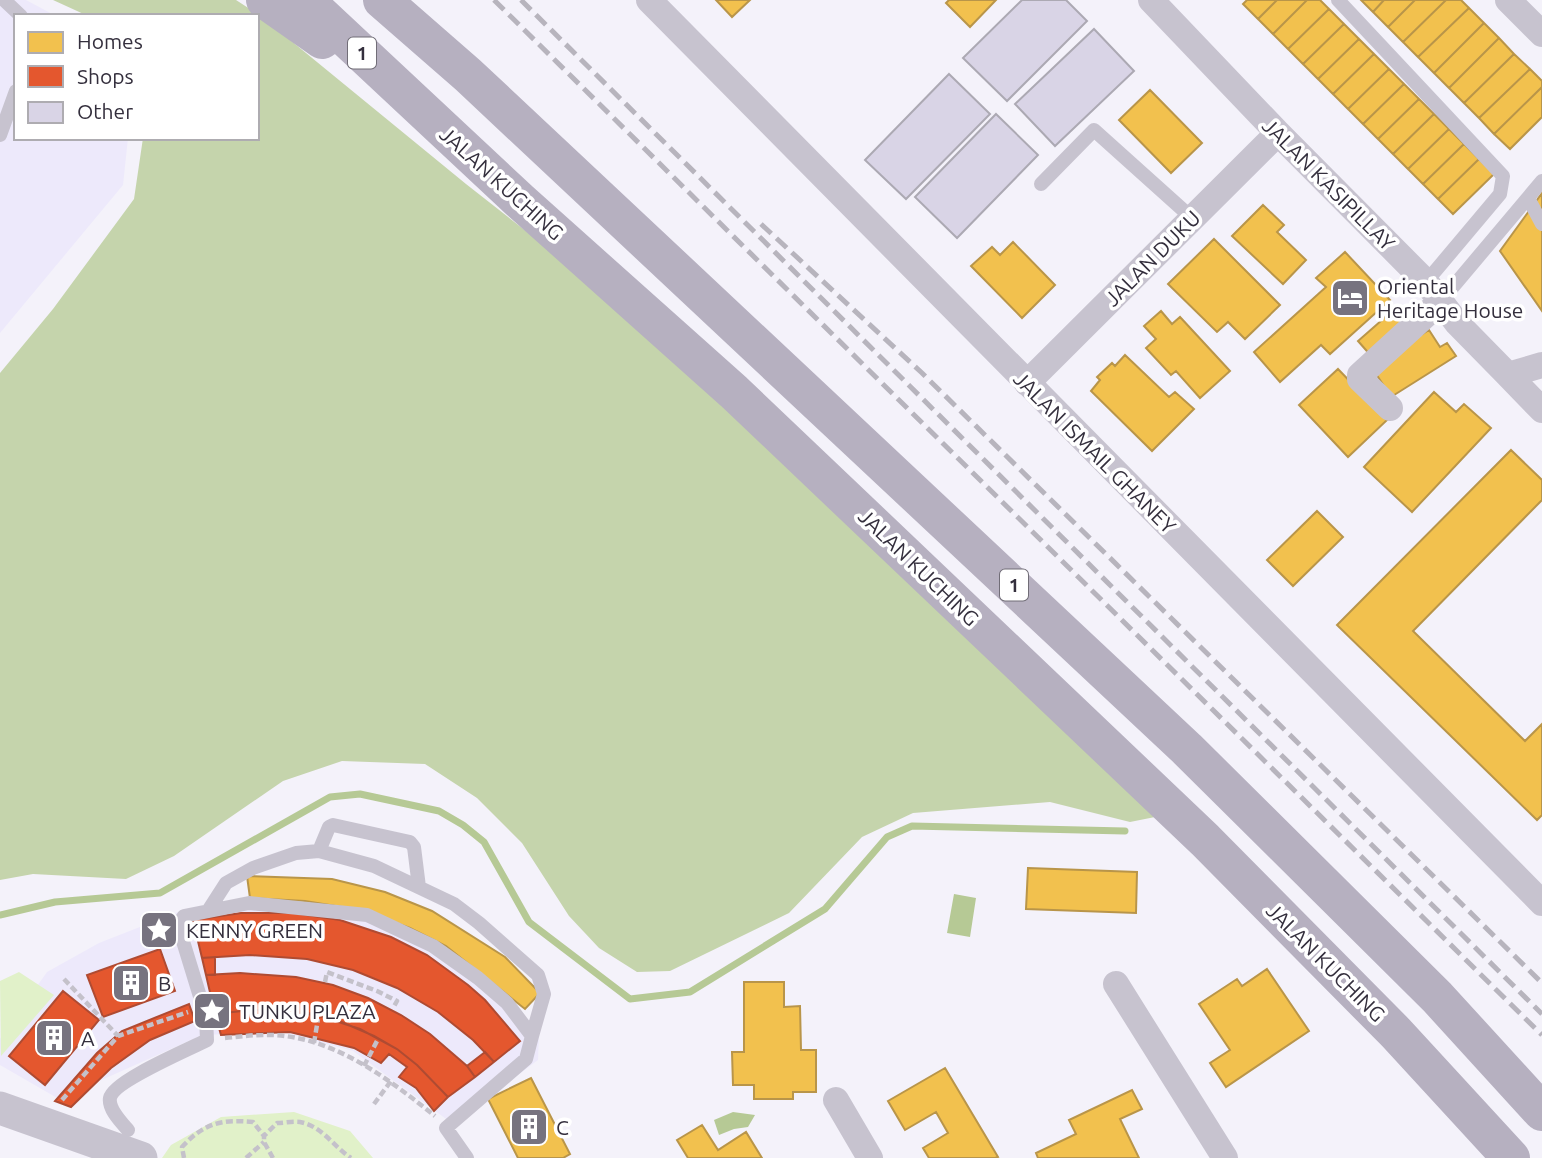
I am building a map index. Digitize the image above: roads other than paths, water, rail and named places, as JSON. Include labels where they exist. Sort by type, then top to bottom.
[{"type":"highway","points":[[265,0],[419,107]]},
{"type":"highway","name":"JALAN KUCHING","points":[[305,0],[519,200],[734,392],[1205,840],[1396,1033],[1511,1158]]},
{"type":"highway","name":"1","points":[[382,0],[468,75],[1187,749],[1437,997],[1542,1112]]},
{"type":"highway","points":[[402,0],[468,75]]},
{"type":"highway","points":[[1396,1033],[1490,1158]]},
{"type":"street","name":"JALAN ISMAIL GHANEY","points":[[649,0],[1542,903]]},
{"type":"street","name":"JALAN KASIPILLAY","points":[[1151,0],[1433,291],[1457,323],[1542,410]]},
{"type":"street","points":[[1508,0],[1542,34]]},
{"type":"street","name":"JALAN DUKU","points":[[1027,383],[1278,132]]},
{"type":"street","points":[[1390,408],[1360,379],[1360,374],[1433,291]]},
{"type":"street","points":[[1508,375],[1542,365]]},
{"type":"street","points":[[1116,984],[1225,1158]]},
{"type":"street","points":[[836,1100],[870,1158]]},
{"type":"street","points":[[0,1108],[129,1140]]},
{"type":"lane","points":[[4,0],[19,14]]},
{"type":"lane","points":[[1338,0],[1503,176],[1500,194],[1433,291]]},
{"type":"lane","points":[[0,135],[14,96]]},
{"type":"lane","points":[[1041,184],[1094,130],[1192,218]]},
{"type":"lane","points":[[1433,291],[1542,181]]},
{"type":"lane","points":[[1528,198],[1542,224]]},
{"type":"lane","points":[[319,851],[329,827],[337,825],[410,842],[414,847],[419,887]]},
{"type":"lane","points":[[208,911],[226,883],[253,868],[296,853],[319,851],[374,866],[454,904],[538,975],[544,994],[526,1059],[446,1128],[467,1158]]},
{"type":"lane","points":[[129,1140],[109,1100],[111,1093],[129,1079],[207,1040],[203,1007],[178,925],[184,916],[249,903],[367,915],[433,946],[478,978],[507,1003],[532,1035]]},
{"type":"waterway","points":[[0,915],[55,902],[160,893],[330,797],[360,794],[439,811],[463,825],[484,842],[529,922],[630,999],[690,992],[825,909],[887,837],[912,826],[1125,831]]},
{"type":"railway","points":[[494,0],[1542,1035]]},
{"type":"railway","points":[[521,0],[1542,1014]]},
{"type":"railway","points":[[761,224],[922,373],[1542,983]]},
{"type":"place","name":"Oriental Heritage House","points":[[1350,298]]},
{"type":"place","name":"KENNY GREEN","points":[[159,930]]},
{"type":"place","name":"B","points":[[131,983]]},
{"type":"place","name":"TUNKU PLAZA","points":[[212,1011]]},
{"type":"place","name":"A","points":[[54,1038]]},
{"type":"place","name":"C","points":[[529,1127]]}]
